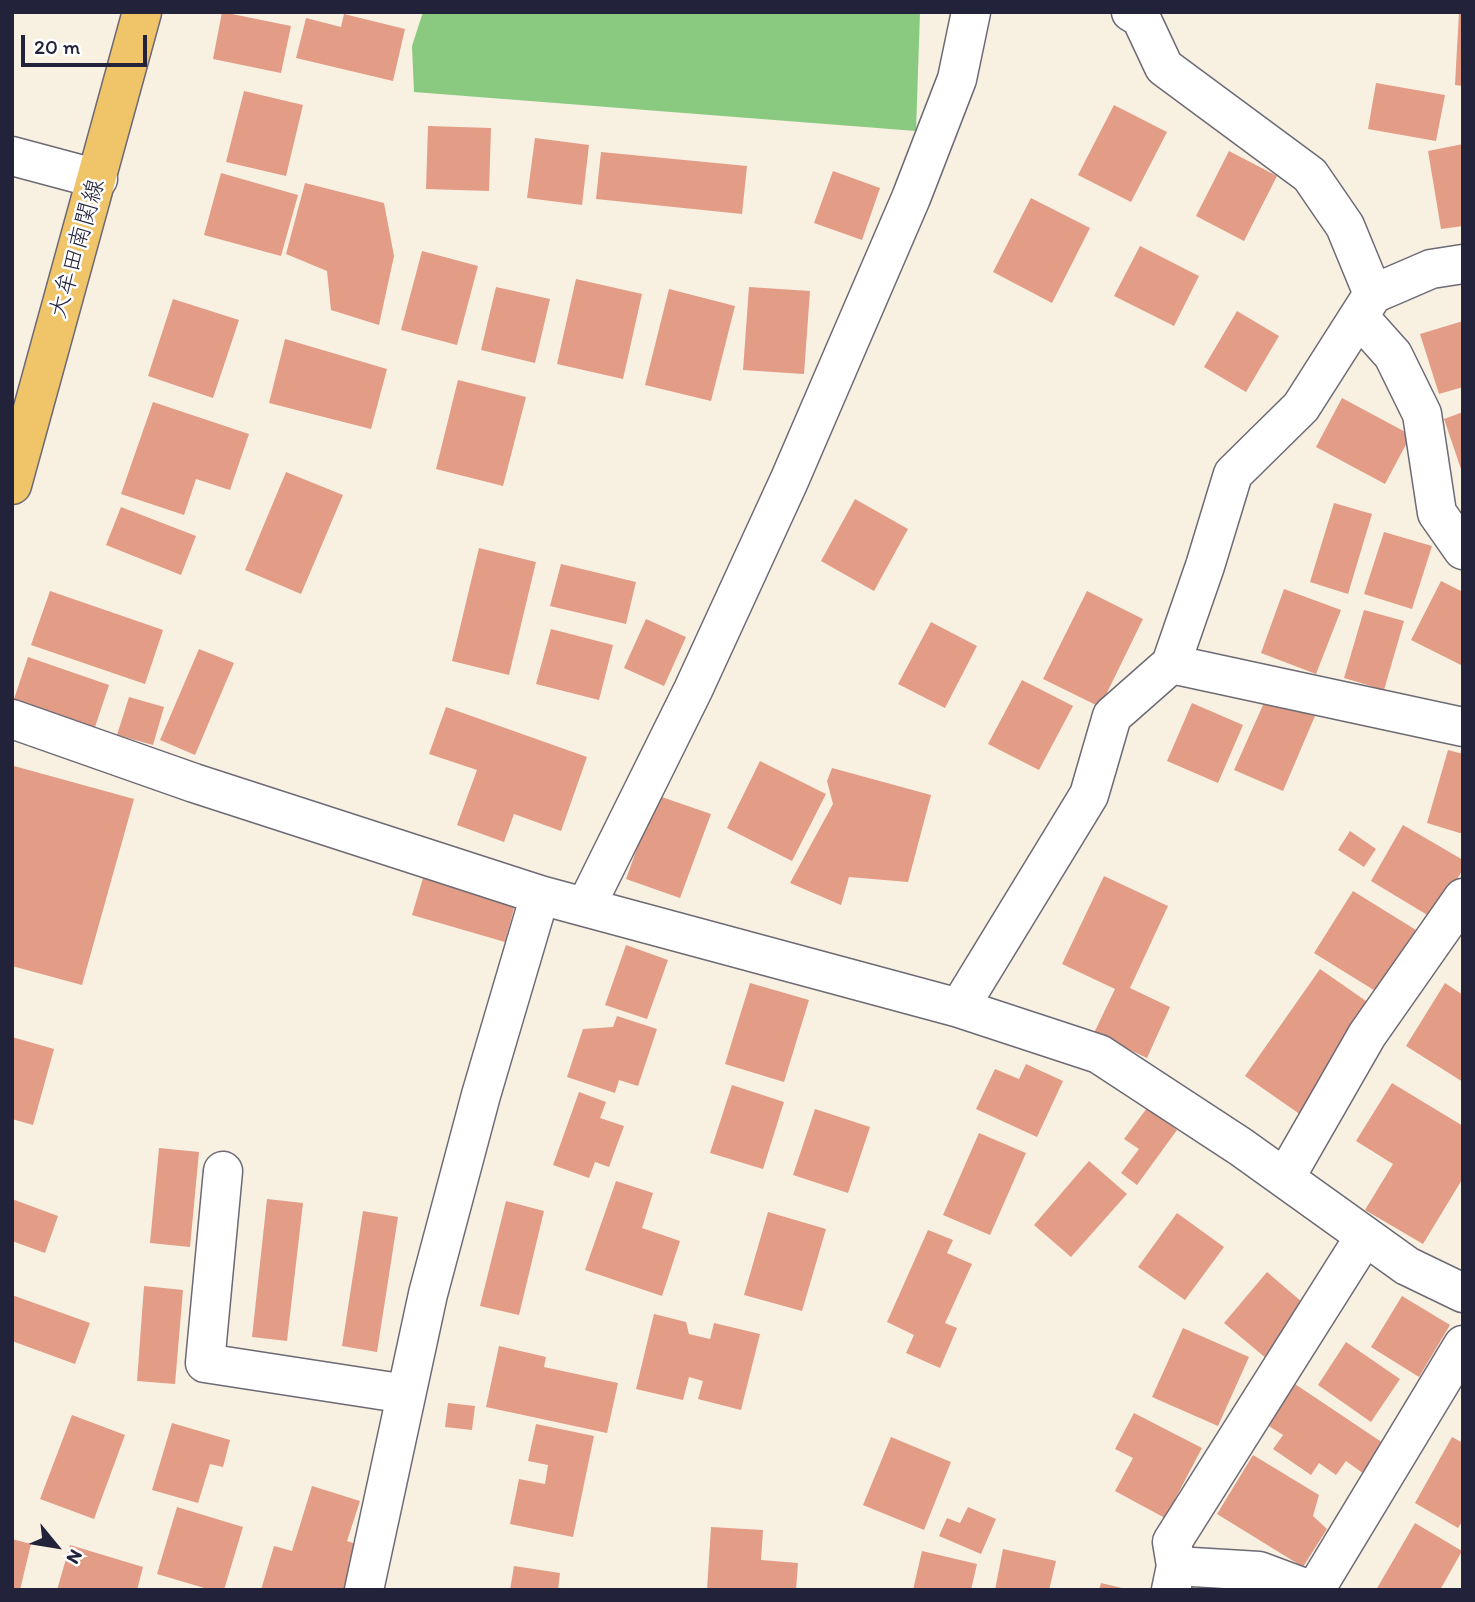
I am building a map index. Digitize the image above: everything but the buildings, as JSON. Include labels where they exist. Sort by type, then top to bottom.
[{"type":"main road","name":"大牟田南関線","points":[[12,485],[142,12]]},
{"type":"street","points":[[586,906],[699,678],[789,481],[906,211],[957,79],[971,12]]},
{"type":"street","points":[[1131,12],[1141,18],[1164,67],[1310,175],[1345,226],[1366,306],[1422,414],[1437,513],[1463,550]]},
{"type":"street","points":[[12,156],[98,178]]},
{"type":"street","points":[[959,1008],[1089,795],[1112,716],[1171,664],[1233,474],[1301,407],[1366,306],[1431,269],[1463,264]]},
{"type":"street","points":[[1171,664],[1463,727]]},
{"type":"street","points":[[12,719],[194,783],[541,895],[959,1008],[1100,1054],[1285,1178],[1407,1266],[1463,1293]]},
{"type":"street","points":[[364,1590],[428,1294],[481,1095],[541,895]]},
{"type":"street","points":[[1285,1178],[1367,1035],[1463,898]]},
{"type":"street","points":[[223,1171],[205,1363],[406,1394]]},
{"type":"street","points":[[1365,1236],[1172,1542],[1174,1578],[1258,1571],[1312,1590],[1463,1345]]},
{"type":"green space","points":[[423,12],[920,12],[916,131],[414,92],[412,46]]}]
